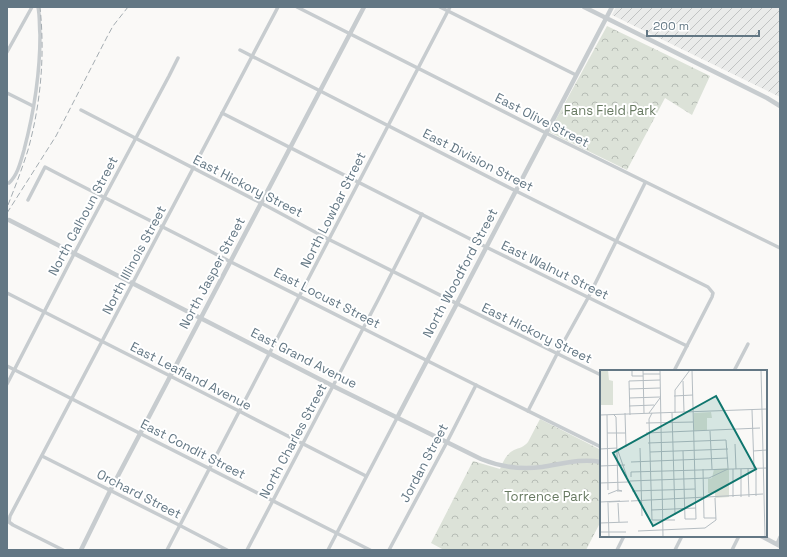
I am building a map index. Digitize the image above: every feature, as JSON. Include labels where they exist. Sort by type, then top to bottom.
[{"type":"street","points":[[7,52],[32,7]]},
{"type":"street","points":[[9,183],[16,172],[21,158],[29,130],[37,88],[40,27],[38,7]]},
{"type":"street","name":"North Illinois Street","points":[[63,550],[13,525],[10,522],[10,516],[278,7]]},
{"type":"street","name":"East Olive Street","points":[[297,7],[645,183],[780,248]]},
{"type":"street","name":"North Jasper Street","points":[[81,550],[110,491],[364,7]]},
{"type":"street","points":[[440,7],[449,9],[576,75]]},
{"type":"street","points":[[584,7],[767,98],[780,106]]},
{"type":"street","name":"North Woodford Street","points":[[328,550],[612,7]]},
{"type":"street","name":"North Lowbar Street","points":[[167,550],[449,9]]},
{"type":"street","name":"East Division Street","points":[[240,50],[708,287],[713,293],[712,297],[687,346]]},
{"type":"street","name":"North Calhoun Street","points":[[7,384],[74,254],[170,76],[178,58]]},
{"type":"street","points":[[7,93],[33,106]]},
{"type":"street","name":"East Hickory Street","points":[[81,110],[456,304],[600,375]]},
{"type":"street","name":"East Walnut Street","points":[[222,113],[486,247],[687,346]]},
{"type":"street","name":"East Locust Street","points":[[28,200],[45,167],[363,329],[600,447]]},
{"type":"street","points":[[528,412],[557,354],[588,298],[645,183]]},
{"type":"street","name":"North Charles Street","points":[[247,550],[422,214]]},
{"type":"street","name":"East Grand Avenue","points":[[8,220],[333,386],[492,464],[518,468],[541,467],[580,461],[600,462]]},
{"type":"street","name":"East Leafland Avenue","points":[[7,293],[366,476]]},
{"type":"street","points":[[735,370],[748,344]]},
{"type":"street","points":[[675,370],[687,346]]},
{"type":"street","name":"East Condit Street","points":[[7,366],[370,550]]},
{"type":"street","name":"Jordan Street","points":[[389,550],[476,385]]},
{"type":"street","name":"Orchard Street","points":[[42,456],[227,550]]},
{"type":"street","points":[[617,550],[624,537]]},
{"type":"street","points":[[675,550],[682,537]]},
{"type":"street","points":[[732,550],[738,537]]},
{"type":"street","points":[[763,537],[778,545],[780,537]]},
{"type":"shaded area","points":[[616,7],[780,7],[780,97],[612,15]]},
{"type":"green space","name":"Fans Field Park","points":[[607,26],[710,76],[692,115],[665,98],[627,170],[549,132]]},
{"type":"green space","name":"Torrence Park","points":[[540,419],[600,449],[600,523],[586,550],[444,550],[431,543],[473,461],[500,469],[505,458],[509,454],[528,442]]},
{"type":"railway","points":[[8,205],[28,150],[39,97],[42,61],[40,7]]},
{"type":"railway","points":[[7,213],[56,136],[113,26],[128,7]]}]
